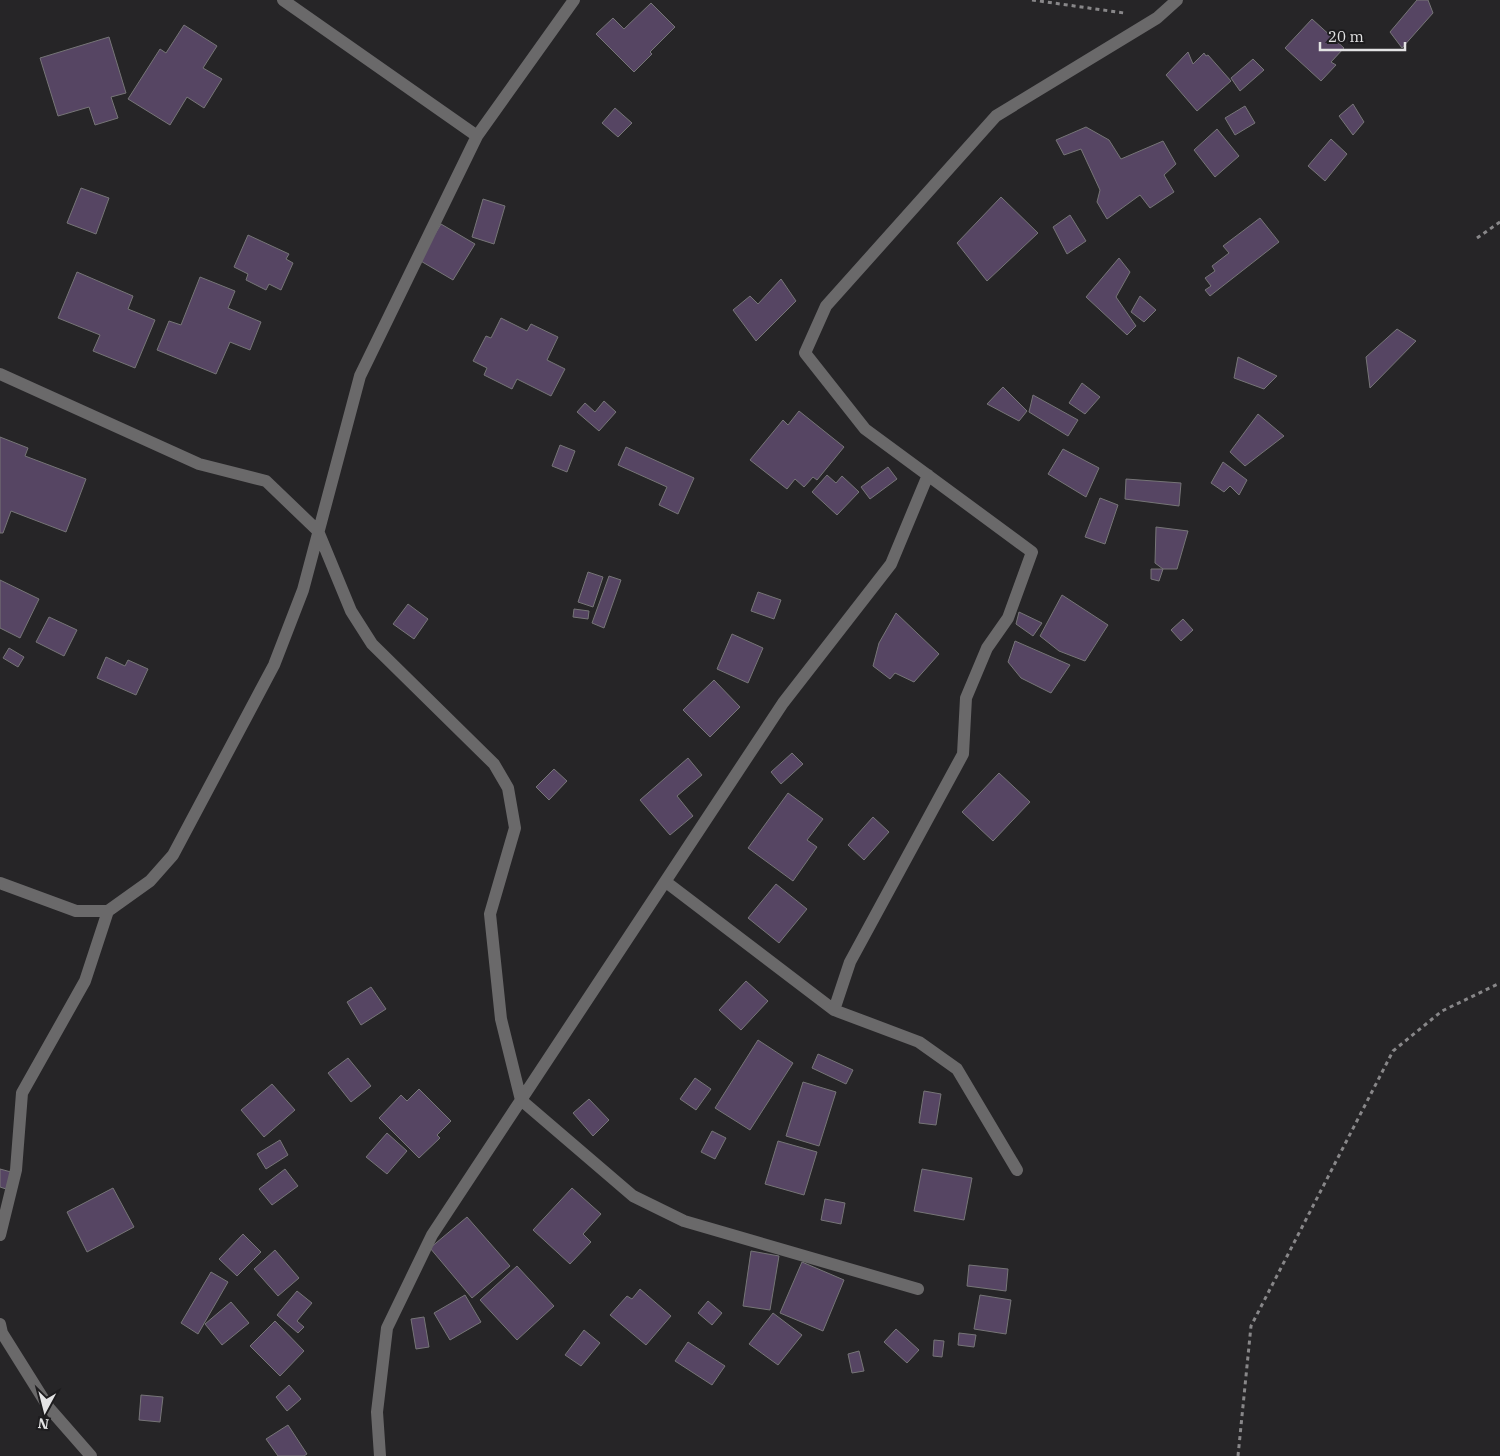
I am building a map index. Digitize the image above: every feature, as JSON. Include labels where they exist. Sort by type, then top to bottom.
[{"type":"street","points":[[283,0],[477,136]]},
{"type":"street","points":[[0,883],[76,911],[108,910],[150,881],[173,855],[274,665],[303,590],[360,376],[477,136],[574,0]]},
{"type":"street","points":[[834,1010],[850,962],[963,754],[966,698],[987,648],[1008,618],[1032,552],[865,429],[805,354],[826,306],[996,116],[1157,18],[1177,0]]},
{"type":"street","points":[[0,374],[199,464],[266,481],[318,531],[351,611],[372,644],[494,764],[508,788],[515,828],[490,914],[501,1019],[521,1100],[633,1196],[684,1221],[918,1289]]},
{"type":"street","points":[[380,1456],[377,1412],[386,1328],[432,1235],[783,703],[890,564],[928,475]]},
{"type":"street","points":[[666,882],[834,1010],[919,1042],[957,1069],[1017,1170]]},
{"type":"street","points":[[0,1235],[16,1170],[22,1093],[86,981],[108,910]]},
{"type":"street","points":[[0,1324],[2,1333],[49,1408],[91,1456]]},
{"type":"path","points":[[1032,0],[1157,18]]},
{"type":"path","points":[[1477,238],[1500,222]]},
{"type":"path","points":[[1238,1456],[1252,1326],[1393,1051],[1442,1011],[1500,983]]},
{"type":"building","points":[[1417,0],[1428,0],[1433,13],[1402,48],[1390,32]]},
{"type":"building","points":[[651,3],[675,27],[650,52],[652,54],[634,72],[596,34],[613,18],[624,29]]},
{"type":"building","points":[[1312,19],[1344,48],[1331,62],[1336,65],[1321,81],[1285,48]]},
{"type":"building","points":[[184,25],[217,46],[203,68],[222,79],[204,108],[187,97],[170,125],[128,99],[160,49],[166,53]]},
{"type":"building","points":[[109,37],[126,93],[111,97],[118,118],[95,125],[89,107],[58,116],[40,58]]},
{"type":"building","points":[[1188,52],[1193,64],[1204,53],[1206,56],[1208,55],[1231,81],[1197,111],[1166,75]]},
{"type":"building","points":[[1253,59],[1264,70],[1240,91],[1231,78]]},
{"type":"building","points":[[1353,104],[1364,122],[1353,135],[1339,116]]},
{"type":"building","points":[[1245,106],[1255,123],[1235,135],[1225,118]]},
{"type":"building","points":[[615,108],[632,123],[618,137],[602,123]]},
{"type":"building","points":[[1086,127],[1109,140],[1121,159],[1163,141],[1176,164],[1164,175],[1174,192],[1150,208],[1140,195],[1107,219],[1097,202],[1100,190],[1081,149],[1064,155],[1056,140]]},
{"type":"building","points":[[1217,129],[1239,156],[1215,177],[1194,150]]},
{"type":"building","points":[[1331,139],[1347,154],[1325,181],[1308,166]]},
{"type":"building","points":[[81,188],[109,198],[96,234],[67,223]]},
{"type":"building","points":[[1001,197],[1038,233],[987,281],[957,243]]},
{"type":"building","points":[[483,199],[505,206],[494,244],[472,237]]},
{"type":"building","points":[[1070,215],[1086,241],[1067,254],[1053,227]]},
{"type":"building","points":[[1260,218],[1279,242],[1210,296],[1205,290],[1211,286],[1205,278],[1215,271],[1212,266],[1229,253],[1223,246]]},
{"type":"building","points":[[441,224],[475,244],[453,280],[419,260]]},
{"type":"building","points":[[248,235],[289,254],[286,259],[293,263],[281,290],[269,284],[266,290],[246,280],[248,274],[234,267]]},
{"type":"building","points":[[1119,258],[1130,272],[1116,297],[1136,326],[1127,335],[1086,297]]},
{"type":"building","points":[[77,272],[133,296],[128,309],[155,320],[135,368],[93,351],[100,335],[58,318]]},
{"type":"building","points":[[200,277],[235,291],[228,308],[261,322],[250,350],[230,342],[216,374],[157,350],[169,321],[181,325]]},
{"type":"building","points":[[781,279],[796,301],[756,341],[733,310],[750,296],[758,304]]},
{"type":"building","points":[[1140,296],[1156,310],[1144,322],[1131,312]]},
{"type":"building","points":[[501,318],[527,331],[531,324],[558,337],[547,360],[565,369],[551,396],[517,379],[512,389],[484,375],[487,368],[473,361],[486,336],[491,338]]},
{"type":"building","points":[[1397,329],[1416,341],[1370,388],[1366,357]]},
{"type":"building","points":[[1238,357],[1277,376],[1264,389],[1234,378]]},
{"type":"building","points":[[1082,383],[1100,397],[1085,414],[1069,403]]},
{"type":"building","points":[[1003,387],[1027,411],[1019,421],[987,404]]},
{"type":"building","points":[[1033,395],[1078,420],[1068,436],[1029,412]]},
{"type":"building","points":[[604,401],[616,412],[599,431],[577,412],[585,403],[595,412]]},
{"type":"building","points":[[799,411],[844,447],[817,480],[813,477],[804,487],[795,479],[787,489],[750,460],[783,420],[788,425]]},
{"type":"building","points":[[1258,414],[1284,436],[1245,466],[1230,452]]},
{"type":"building","points":[[0,437],[28,448],[25,456],[86,479],[66,532],[11,511],[3,533],[0,533]]},
{"type":"building","points":[[560,445],[575,451],[567,472],[552,466]]},
{"type":"building","points":[[626,447],[694,478],[678,514],[659,505],[667,487],[618,465]]},
{"type":"building","points":[[1063,449],[1099,468],[1086,497],[1048,474]]},
{"type":"building","points":[[1223,462],[1247,480],[1239,495],[1230,486],[1224,492],[1211,483]]},
{"type":"building","points":[[888,467],[897,479],[870,499],[861,487]]},
{"type":"building","points":[[827,475],[836,483],[842,476],[859,492],[837,515],[812,492]]},
{"type":"building","points":[[1126,479],[1181,483],[1179,506],[1125,499]]},
{"type":"building","points":[[1100,498],[1118,505],[1105,544],[1085,537]]},
{"type":"building","points":[[1156,527],[1188,531],[1177,569],[1163,569],[1155,563]]},
{"type":"building","points":[[1151,569],[1163,569],[1159,581],[1151,579]]},
{"type":"building","points":[[588,572],[603,577],[593,607],[578,602]]},
{"type":"building","points":[[609,576],[621,580],[604,628],[592,623]]},
{"type":"building","points":[[0,580],[39,599],[20,638],[0,628]]},
{"type":"building","points":[[758,592],[781,600],[774,619],[751,611]]},
{"type":"building","points":[[1062,595],[1108,625],[1085,661],[1059,651],[1040,636]]},
{"type":"building","points":[[408,604],[428,619],[414,639],[393,624]]},
{"type":"building","points":[[574,609],[589,611],[588,619],[573,617]]},
{"type":"building","points":[[1019,612],[1042,623],[1033,636],[1016,624]]},
{"type":"building","points":[[896,613],[939,654],[914,682],[895,673],[890,679],[873,666],[879,643]]},
{"type":"building","points":[[49,617],[77,630],[64,656],[36,642]]},
{"type":"building","points":[[1183,619],[1193,630],[1181,641],[1171,630]]},
{"type":"building","points":[[732,634],[763,648],[748,683],[717,669]]},
{"type":"building","points":[[1015,641],[1070,665],[1051,693],[1021,678],[1008,662]]},
{"type":"building","points":[[9,648],[24,657],[18,667],[3,658]]},
{"type":"building","points":[[106,657],[125,666],[128,660],[148,669],[136,695],[97,678]]},
{"type":"building","points":[[714,680],[740,707],[710,737],[683,710]]},
{"type":"building","points":[[792,753],[803,764],[781,784],[771,772]]},
{"type":"building","points":[[688,758],[702,775],[677,796],[693,816],[670,835],[640,800]]},
{"type":"building","points":[[554,769],[567,781],[549,800],[536,787]]},
{"type":"building","points":[[999,773],[1030,802],[993,841],[962,812]]},
{"type":"building","points":[[788,793],[823,819],[807,840],[817,847],[793,881],[748,848]]},
{"type":"building","points":[[873,817],[889,832],[864,860],[848,845]]},
{"type":"building","points":[[776,884],[807,909],[779,943],[748,918]]},
{"type":"building","points":[[746,981],[768,1001],[741,1030],[719,1010]]},
{"type":"building","points":[[371,987],[386,1009],[361,1025],[347,1002]]},
{"type":"building","points":[[758,1040],[793,1063],[750,1130],[715,1108]]},
{"type":"building","points":[[818,1054],[853,1070],[846,1084],[812,1068]]},
{"type":"building","points":[[348,1058],[371,1086],[351,1102],[328,1073]]},
{"type":"building","points":[[695,1078],[711,1089],[696,1110],[680,1099]]},
{"type":"building","points":[[803,1082],[836,1092],[819,1146],[786,1136]]},
{"type":"building","points":[[272,1084],[295,1110],[264,1137],[241,1110]]},
{"type":"building","points":[[419,1089],[451,1121],[437,1135],[440,1138],[419,1158],[379,1118],[401,1095],[407,1101]]},
{"type":"building","points":[[924,1091],[941,1094],[936,1125],[919,1123]]},
{"type":"building","points":[[589,1099],[609,1120],[593,1136],[573,1113]]},
{"type":"building","points":[[712,1131],[726,1138],[715,1159],[701,1152]]},
{"type":"building","points":[[387,1133],[407,1151],[387,1174],[366,1157]]},
{"type":"building","points":[[280,1140],[288,1155],[266,1169],[257,1154]]},
{"type":"building","points":[[778,1141],[817,1152],[804,1195],[765,1184]]},
{"type":"building","points":[[0,1169],[11,1172],[6,1189],[0,1187]]},
{"type":"building","points":[[285,1169],[298,1186],[272,1205],[259,1189]]},
{"type":"building","points":[[922,1169],[972,1178],[964,1220],[914,1211]]},
{"type":"building","points":[[113,1188],[134,1227],[87,1252],[67,1212]]},
{"type":"building","points":[[572,1188],[601,1214],[583,1234],[591,1242],[570,1264],[533,1230]]},
{"type":"building","points":[[825,1199],[845,1203],[841,1224],[821,1220]]},
{"type":"building","points":[[467,1217],[510,1266],[472,1298],[430,1248]]},
{"type":"building","points":[[243,1234],[261,1252],[237,1276],[219,1259]]},
{"type":"building","points":[[275,1250],[299,1278],[278,1296],[254,1269]]},
{"type":"building","points":[[751,1251],[779,1256],[770,1310],[743,1306]]},
{"type":"building","points":[[802,1262],[844,1280],[823,1331],[780,1313]]},
{"type":"building","points":[[969,1265],[1008,1269],[1006,1291],[967,1286]]},
{"type":"building","points":[[517,1266],[554,1306],[517,1340],[480,1300]]},
{"type":"building","points":[[211,1272],[228,1282],[198,1334],[181,1323]]},
{"type":"building","points":[[640,1289],[671,1316],[646,1345],[610,1315],[627,1296],[632,1299]]},
{"type":"building","points":[[297,1291],[312,1303],[297,1321],[304,1327],[298,1333],[277,1315]]},
{"type":"building","points":[[465,1295],[481,1322],[450,1340],[434,1313]]},
{"type":"building","points":[[980,1295],[1011,1300],[1006,1334],[974,1329]]},
{"type":"building","points":[[708,1301],[722,1313],[712,1325],[698,1313]]},
{"type":"building","points":[[231,1302],[249,1323],[222,1345],[205,1324]]},
{"type":"building","points":[[773,1313],[802,1335],[778,1365],[749,1344]]},
{"type":"building","points":[[424,1317],[429,1347],[416,1349],[411,1319]]},
{"type":"building","points":[[275,1321],[304,1351],[280,1376],[250,1346]]},
{"type":"building","points":[[896,1329],[919,1350],[907,1363],[884,1342]]},
{"type":"building","points":[[584,1330],[600,1343],[581,1366],[565,1355]]},
{"type":"building","points":[[959,1333],[976,1335],[974,1347],[958,1345]]},
{"type":"building","points":[[934,1340],[944,1341],[942,1357],[933,1356]]},
{"type":"building","points":[[688,1342],[725,1366],[712,1385],[675,1361]]},
{"type":"building","points":[[859,1351],[864,1371],[852,1373],[848,1354]]},
{"type":"building","points":[[289,1385],[301,1399],[287,1411],[276,1397]]},
{"type":"building","points":[[141,1395],[163,1397],[160,1422],[139,1420]]},
{"type":"building","points":[[288,1425],[307,1454],[304,1456],[278,1456],[266,1439]]}]
